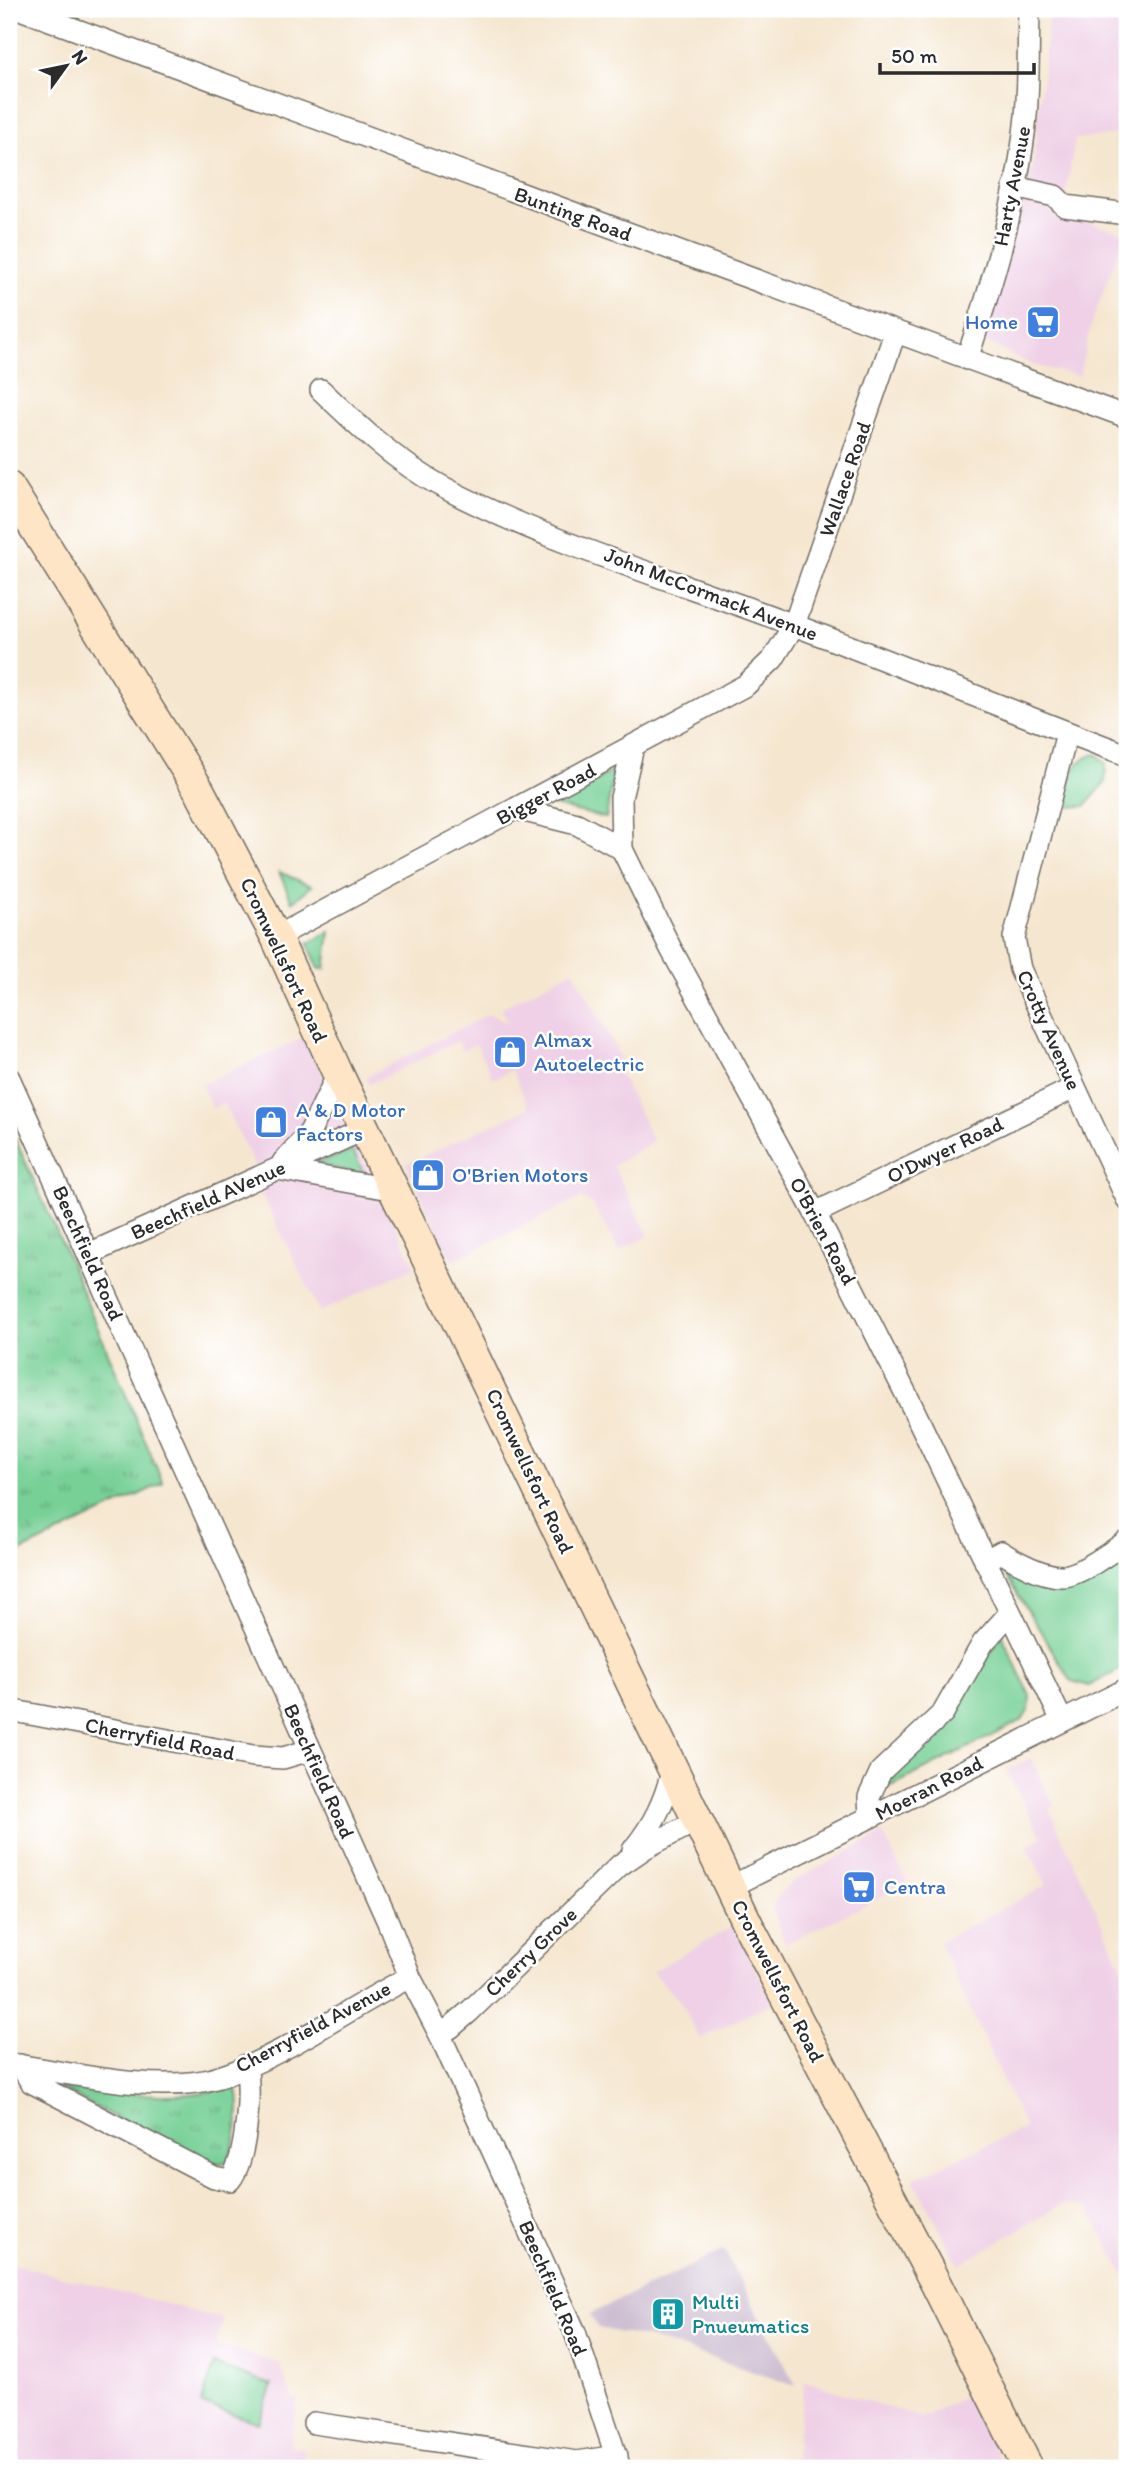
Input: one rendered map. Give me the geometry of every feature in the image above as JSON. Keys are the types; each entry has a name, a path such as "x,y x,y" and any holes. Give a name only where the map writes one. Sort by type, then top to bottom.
{"main road":[{"name":"Cromwellsfort Road","path":"9,487 200,790 276,937 338,1074 784,1997 930,2272 1028,2468"}],"street":[{"name":"Bunting Road","path":"20,9 1127,417"},
{"name":"Harty Avenue","path":"967,359 992,283 1014,187 1026,116 1029,9"},
{"path":"1014,187 1055,196 1065,206 1127,215"},
{"name":"Wallace Road","path":"794,625 895,333"},
{"name":"John McCormack Avenue","path":"321,390 361,430 439,485 526,526 794,625 1127,755"},
{"name":"Bigger Road","path":"276,937 746,685 773,659 794,625"},
{"name":"Crotty Avenue","path":"1067,733 1013,938 1020,970 1127,1199"},
{"path":"622,849 621,798 634,747"},
{"path":"517,809 577,824 622,849"},
{"name":"O'Brien Road","path":"622,849 671,950 815,1213 909,1400 1062,1721"},
{"path":"277,1169 310,1132 338,1074"},
{"name":"Beechfield Road","path":"9,1078 410,1977 439,2032 575,2332 618,2462"},
{"name":"O'Dwyer Road","path":"815,1213 1074,1088"},
{"name":"Beechfield AVenue","path":"89,1254 365,1129"},
{"path":"277,1169 395,1189"},
{"path":"985,1561 1001,1552 1022,1566 1064,1576 1105,1557 1127,1541"},
{"path":"870,1817 869,1797 881,1771 943,1713 984,1643 1009,1614"},
{"name":"Moeran Road","path":"730,1887 1127,1689"},
{"name":"Cherryfield Road","path":"9,1710 253,1756 283,1758 310,1750"},
{"name":"Cherry Grove","path":"439,2032 450,2028 470,2011 620,1865 654,1824 665,1801 673,1768"},
{"name":"Cherry Grove","path":"620,1865 645,1847 698,1820"},
{"name":"Cherryfield Avenue","path":"14,2065 165,2084 214,2079 246,2065 410,1977"},
{"path":"14,2065 31,2082 202,2171 230,2180 237,2171 242,2145 249,2082 246,2065"},
{"path":"314,2423 577,2462 618,2462"}],"shaded area":[{"path":"1076,9 1127,9 1127,133 1075,139 1063,214 1125,233 1091,324 1079,376 1030,364 982,340 1033,166 1049,13"},
{"path":"573,970 620,1056 615,1064 653,1141 613,1166 649,1236 619,1251 592,1203 580,1198 454,1260 444,1248 406,1164 529,1108 512,1070 493,1079 476,1044 462,1051 458,1041 368,1085 366,1077 489,1014 509,1023 501,1008"},
{"path":"305,1037 415,1267 320,1312 262,1195 253,1162 223,1103 212,1108 201,1085"},
{"path":"1031,1758 1054,1806 1049,1809 1127,1978 1127,2279 1087,2207 1063,2204 959,2265 913,2179 1025,2128 939,1942 1047,1885 1027,1847 1042,1837 1006,1771"},
{"path":"883,1833 908,1884 785,1944 772,1909 777,1896 796,1880"},
{"path":"733,1926 773,2002 700,2039 680,2001 652,1972"},
{"path":"724,2250 796,2386 660,2341 598,2328 590,2314"},
{"path":"9,2263 223,2319 216,2344 280,2364 292,2398 298,2399 290,2446 303,2448 304,2468 9,2467"},
{"path":"805,2381 921,2418 967,2396 1005,2468 793,2468"}],"green space":[{"path":"1097,754 1106,764 1105,783 1085,806 1066,807 1072,773 1081,761"},
{"path":"614,770 606,818 555,806"},
{"path":"279,872 312,886 292,902"},
{"path":"330,931 325,969 319,969 308,944"},
{"path":"9,1125 163,1483 16,1554 9,1553"},
{"path":"353,1151 365,1176 315,1163"},
{"path":"1127,1548 1127,1666 1089,1686 1071,1681 1006,1575 1069,1586 1111,1565"},
{"path":"1002,1635 1030,1696 1029,1710 1021,1721 878,1793 879,1786 950,1716"},
{"path":"234,2085 237,2088 239,2116 231,2154 227,2162 205,2165 56,2086 169,2095 214,2091"},
{"path":"214,2365 272,2385 259,2423 201,2404"}],"place":[{"name":"Home","path":"1043,322"},
{"name":"Almax Autoelectric","path":"510,1052"},
{"name":"A & D Motor Factors","path":"271,1122"},
{"name":"O'Brien Motors","path":"428,1175"},
{"name":"Centra","path":"859,1887"},
{"name":"Multi Pnueumatics","path":"668,2314"}]}
